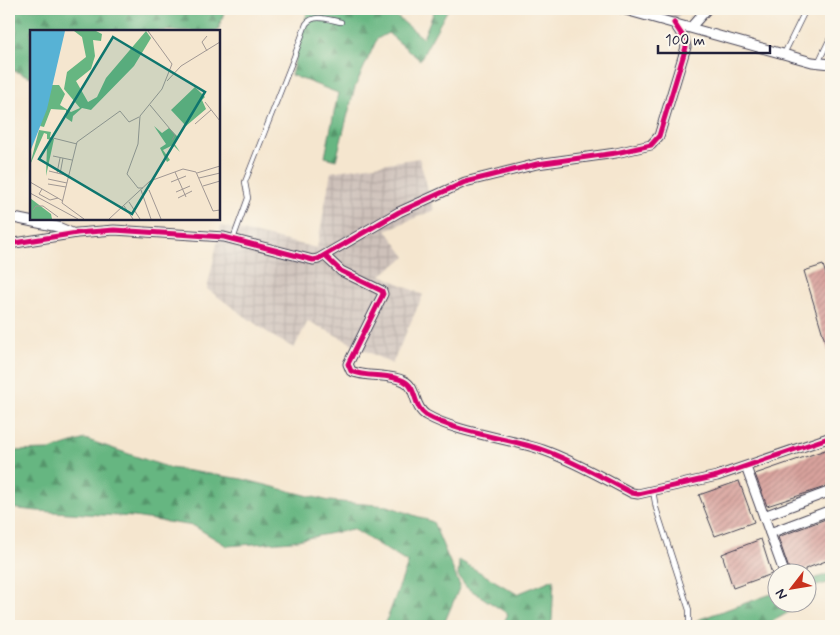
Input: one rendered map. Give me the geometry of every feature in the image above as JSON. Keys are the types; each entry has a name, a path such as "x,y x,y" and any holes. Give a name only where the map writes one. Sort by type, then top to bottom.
{"street":[{"path":"622,9 818,63 831,64"},
{"path":"691,27 707,9"},
{"path":"9,244 72,233 114,230 220,236 313,260 325,256 399,212 465,182 537,164 616,153 651,145 660,136 686,47 684,38 674,23"},
{"path":"9,217 58,227 72,233"},
{"path":"325,256 340,269 382,291 384,294 348,364 351,371 395,378 407,382 412,389 420,410 428,416 463,429 507,439 566,459 632,494 697,481 746,467 831,437"},
{"path":"746,467 780,562"},
{"path":"764,516 831,491"},
{"path":"770,533 831,510"}],"lane":[{"path":"784,54 806,9"},
{"path":"233,239 248,198 245,182 306,24 315,18 341,22"},
{"path":"818,63 831,36"},
{"path":"652,491 689,610 689,626"}],"shaded area":[{"path":"647,9 684,9 675,20"},
{"path":"419,158 434,210 386,230 406,257 381,275 423,295 392,364 308,321 294,348 274,337 207,289 221,226 317,248 331,172"}],"green space":[{"path":"11,9 225,9 218,30 30,30 30,77 9,69 9,59 17,29 9,24"},
{"path":"308,9 379,9 396,16 423,38 435,9 448,9 420,60 388,33 377,39 355,87 336,160 325,157 338,93 291,75"},
{"path":"85,439 170,468 242,479 329,501 388,506 433,522 460,586 443,626 383,626 408,563 353,529 292,541 227,546 194,526 134,517 9,508 9,451 50,450"},
{"path":"459,560 517,594 554,579 552,621 547,626 502,626 508,614 466,587 458,576"},
{"path":"831,573 831,582 818,586 818,578"},
{"path":"768,595 768,612 789,612 764,626 731,626 728,622 715,626 697,626 697,620"}],"building":[{"path":"823,265 831,291 831,358 804,271"},
{"path":"831,448 831,485 767,506 755,474"},
{"path":"739,481 754,522 715,536 699,495"},
{"path":"831,517 831,559 818,564 818,562 787,562 778,537"},
{"path":"761,539 768,562 768,575 733,588 722,554"}],"cycle path":[{"path":"9,244 77,233 114,230 224,237 313,260 318,259 399,212 465,182 537,164 616,153 651,145 659,136 686,47 684,38 674,23"},
{"path":"325,256 341,271 382,291 383,294 348,364 351,371 391,377 404,381 411,388 422,411 438,421 467,431 555,454 632,493 638,494 717,476 831,437"}]}
